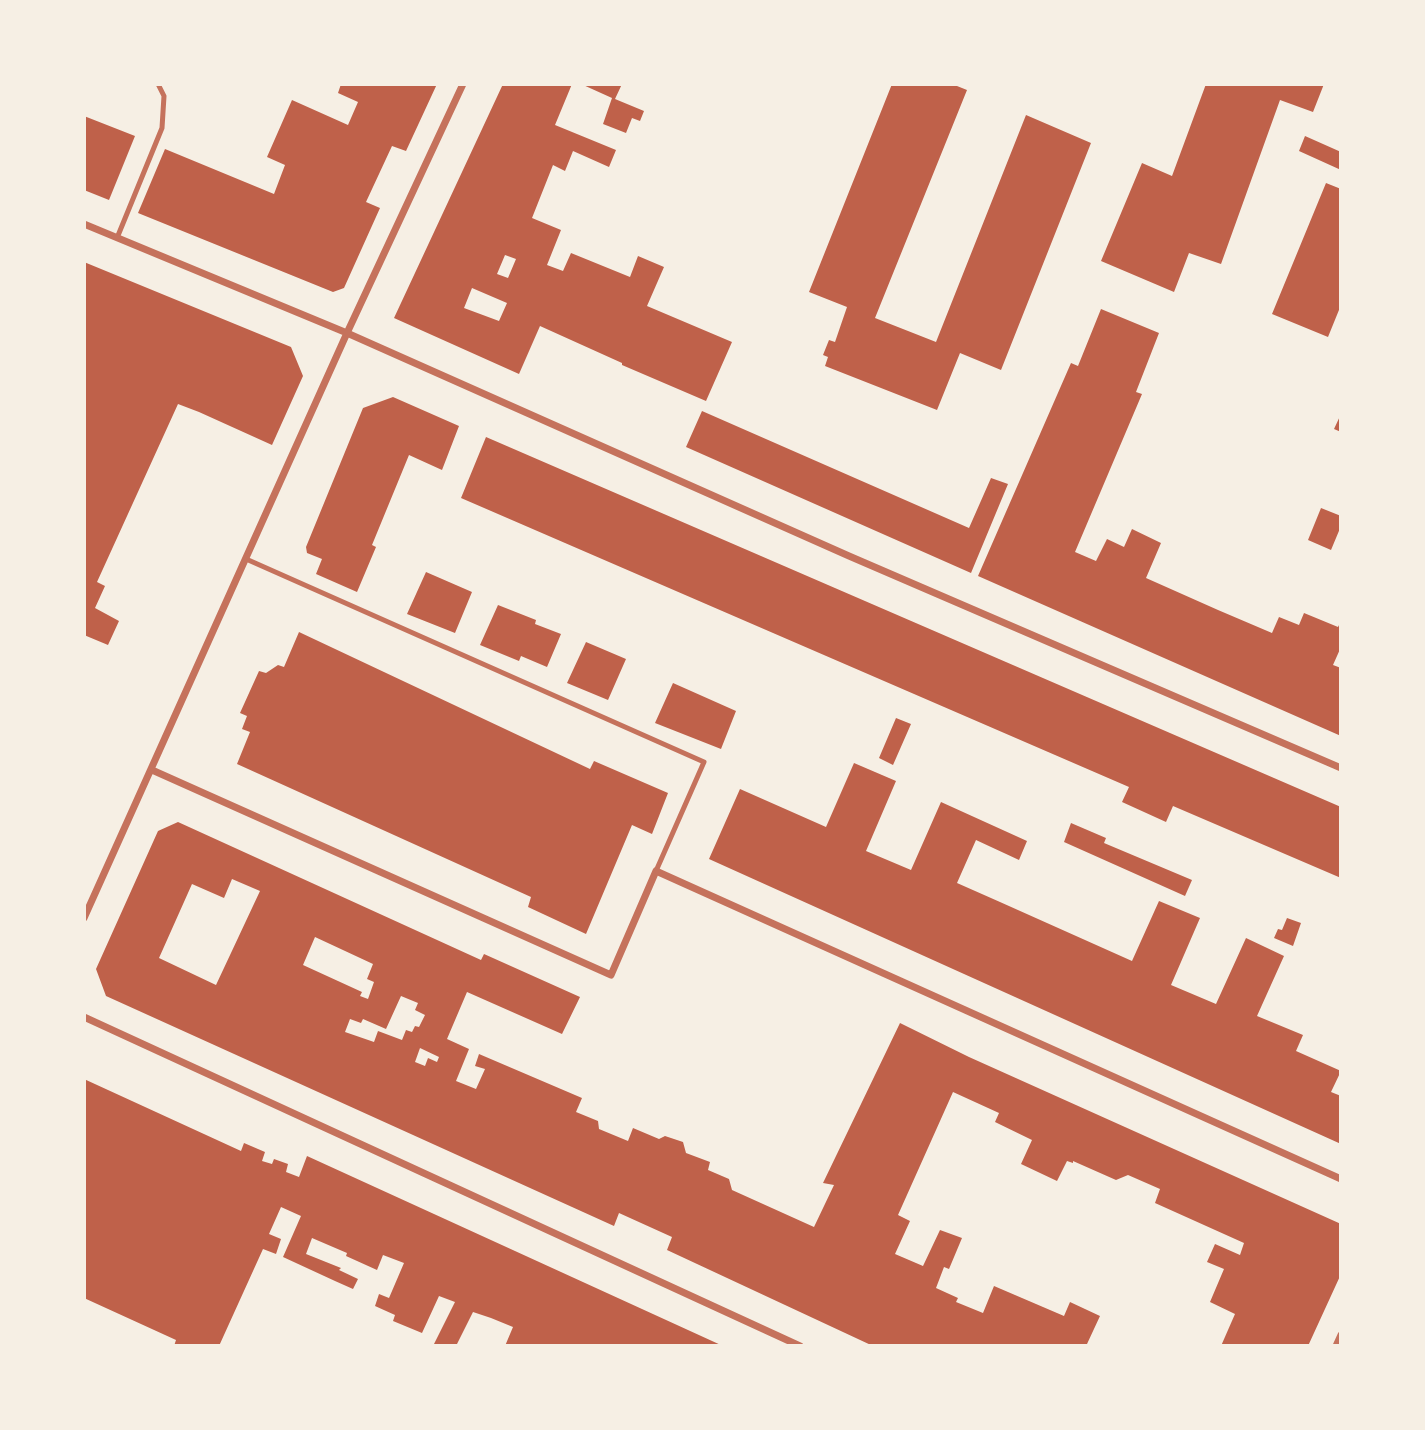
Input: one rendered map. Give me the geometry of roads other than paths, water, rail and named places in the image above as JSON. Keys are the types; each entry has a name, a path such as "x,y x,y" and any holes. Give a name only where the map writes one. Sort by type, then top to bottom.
{"street":[{"path":"84,918 347,333 463,84"},
{"path":"84,224 347,333 849,556 1341,768"},
{"path":"152,770 611,975 656,871 1341,1179"},
{"path":"84,1017 800,1346"},
{"path":"1336,1346 1341,1335"}],"lane":[{"path":"117,237 162,128 164,96 158,84"},
{"path":"246,559 704,762 656,871"}]}
